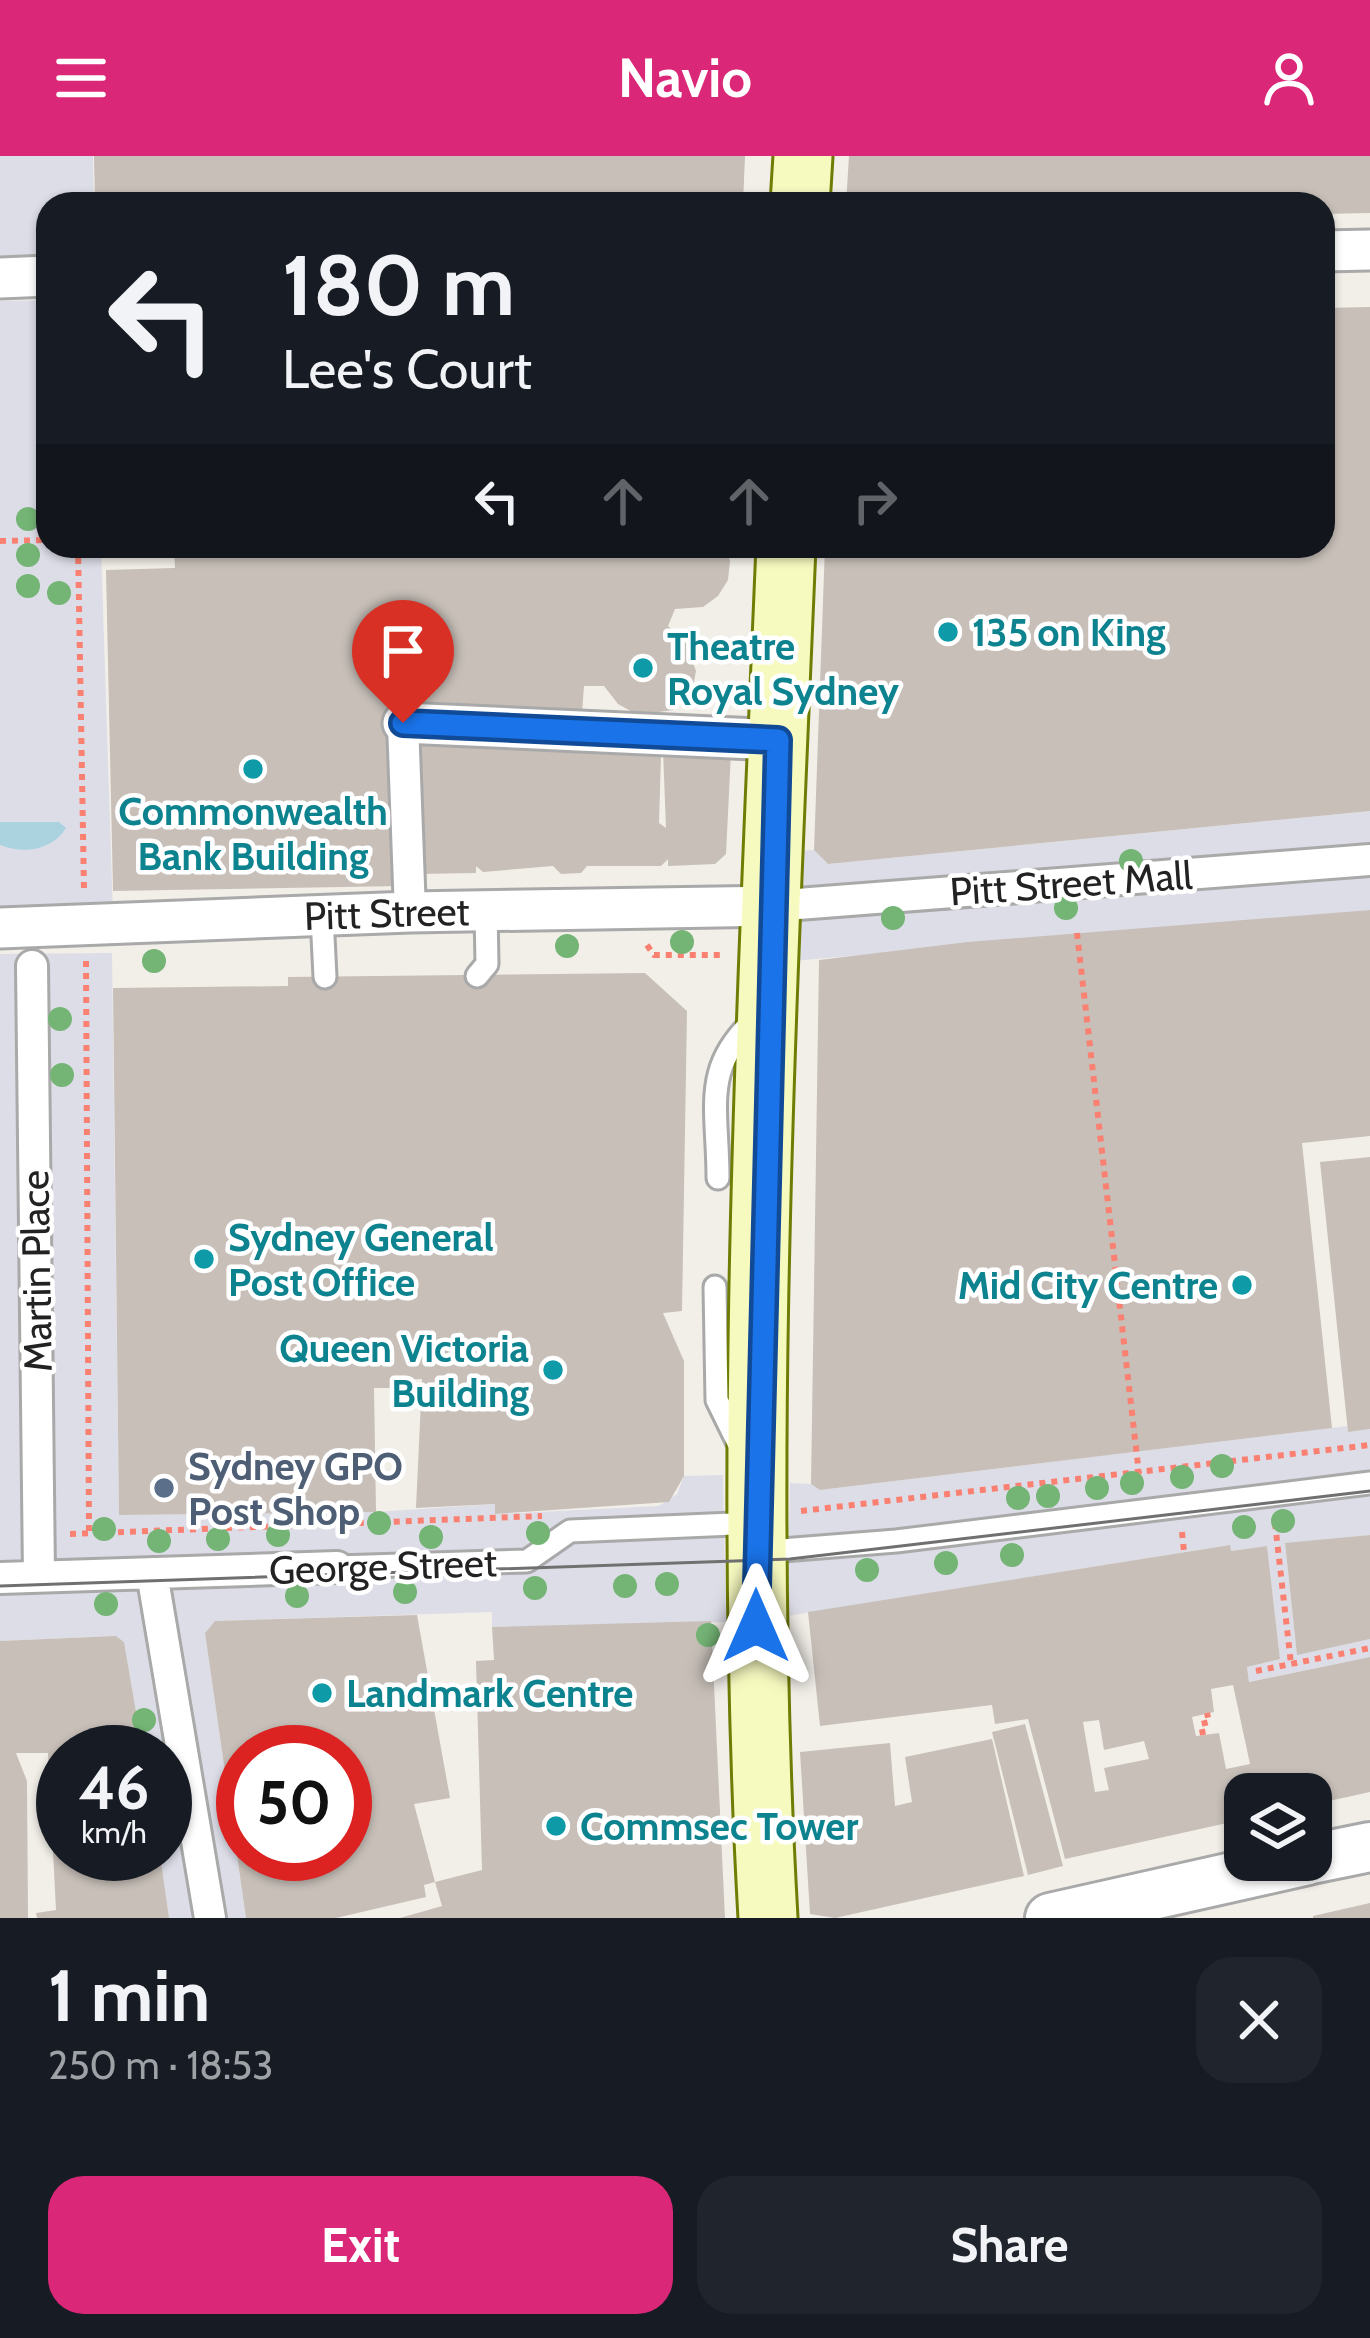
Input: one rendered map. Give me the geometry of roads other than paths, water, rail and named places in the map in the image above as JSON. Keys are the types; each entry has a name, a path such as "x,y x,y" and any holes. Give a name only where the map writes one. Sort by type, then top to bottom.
{"main road":[{"path":"800,192 802,156"},
{"path":"768,1918 759,1756 767,1514 769,1007 786,558"}],"street":[{"path":"1335,251 1370,250"},
{"path":"0,278 36,276"},
{"path":"410,912 403,723 778,740"},
{"name":"Pitt Street Mall","path":"772,906 1370,860"},
{"name":"Pitt Street","path":"0,928 410,912 772,906"},
{"name":"Martin Place","path":"32,966 39,1576"},
{"name":"George Street","path":"0,1578 337,1567"},
{"path":"152,1573 210,1918"},
{"path":"1332,1855 1370,1847"},
{"path":"1050,1918 1224,1879"}],"lane":[{"path":"477,976 487,964 486,911"},
{"path":"322,916 326,977"},
{"path":"718,1178 720,1058 730,1041 769,1007"},
{"path":"715,1287 717,1400 767,1514"},
{"name":"George Street","path":"337,1567 527,1561 571,1532 767,1514 896,1541 1370,1483"}],"water":[{"path":"0,822 59,822 66,828 45,846 18,849 0,845"}],"tram line":[{"path":"0,1586 790,1559 1370,1491"}],"place":[{"name":"135 on King","path":"948,632"},
{"name":"Theatre Royal Sydney","path":"643,668"},
{"name":"Commonwealth Bank Building","path":"253,769"},
{"name":"Sydney General Post Office","path":"204,1259"},
{"name":"Mid City Centre","path":"1242,1285"},
{"name":"Queen Victoria Building","path":"553,1370"},
{"name":"Sydney GPO Post Shop","path":"164,1488"},
{"name":"Landmark Centre","path":"322,1693"},
{"name":"Commsec Tower","path":"556,1826"}]}
